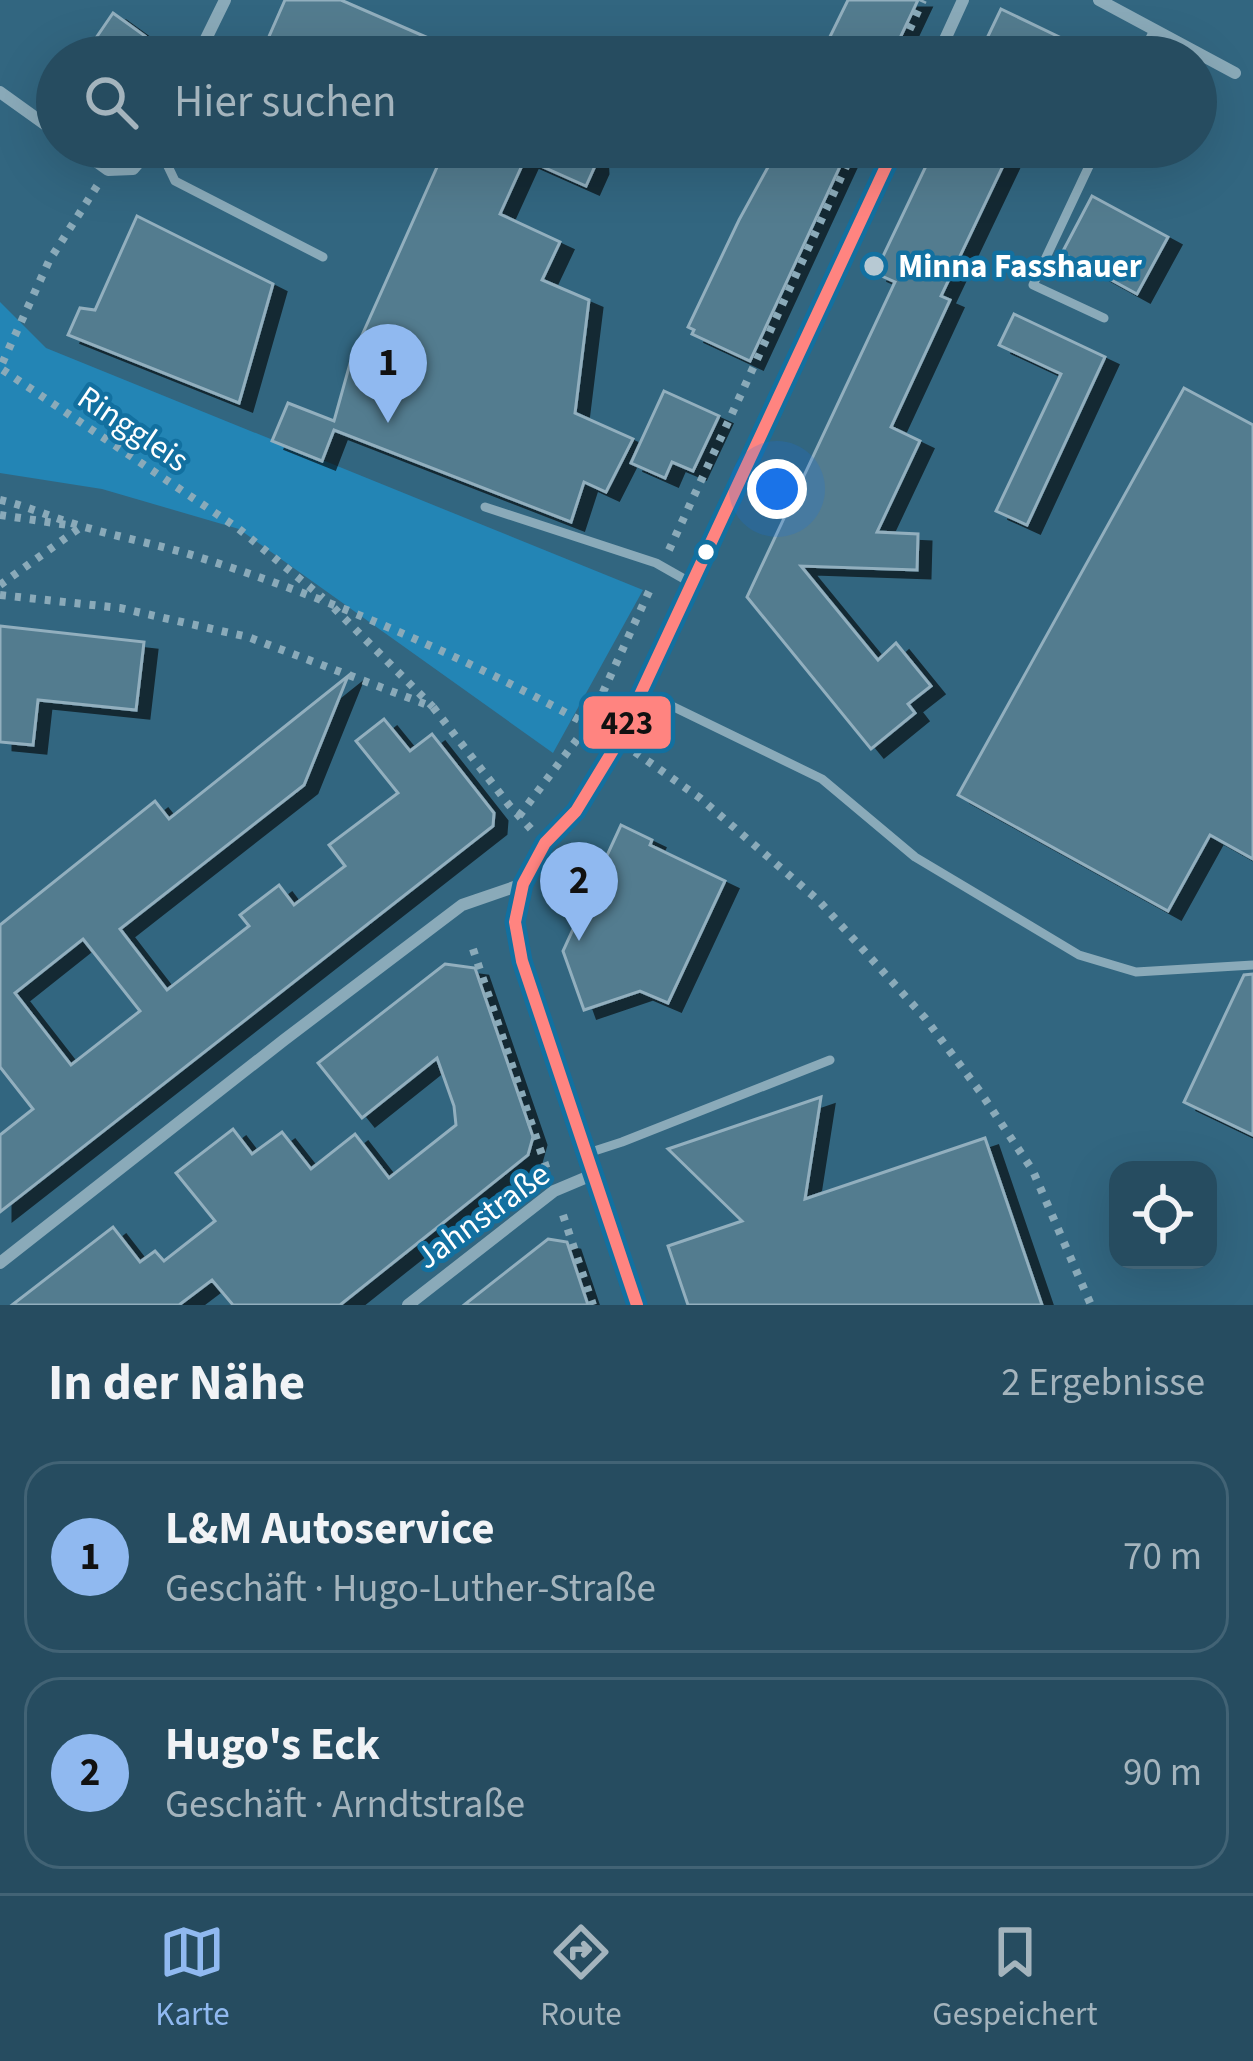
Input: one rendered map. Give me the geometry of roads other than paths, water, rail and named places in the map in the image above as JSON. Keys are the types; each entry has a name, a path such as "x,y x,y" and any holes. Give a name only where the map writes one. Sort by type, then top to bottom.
{"street":[{"path":"207,36 225,0"},
{"path":"947,36 963,0"},
{"path":"1100,0 1165,36"},
{"path":"1217,63 1235,73"},
{"path":"0,92 36,119"},
{"path":"105,168 135,168"},
{"path":"637,1305 522,961 515,922 523,884 544,844 576,811 618,742 885,168"},
{"path":"0,1264 462,905 523,884"},
{"name":"Jahnstraße","path":"408,1305 554,1191 592,1175"}],"lane":[{"path":"1151,36 1154,30"},
{"path":"169,168 175,181 323,257"},
{"path":"1089,168 1033,284 1104,318"},
{"path":"485,507 661,566 693,584"},
{"path":"643,692 822,779 915,857 1078,956 1136,972 1253,965"},
{"path":"585,1154 830,1060"}],"place":[{"name":"Minna Fasshauer","path":"874,266"},
{"name":"L&M Autoservice","path":"388,423"},
{"name":"Hugo's Eck","path":"579,941"}]}
